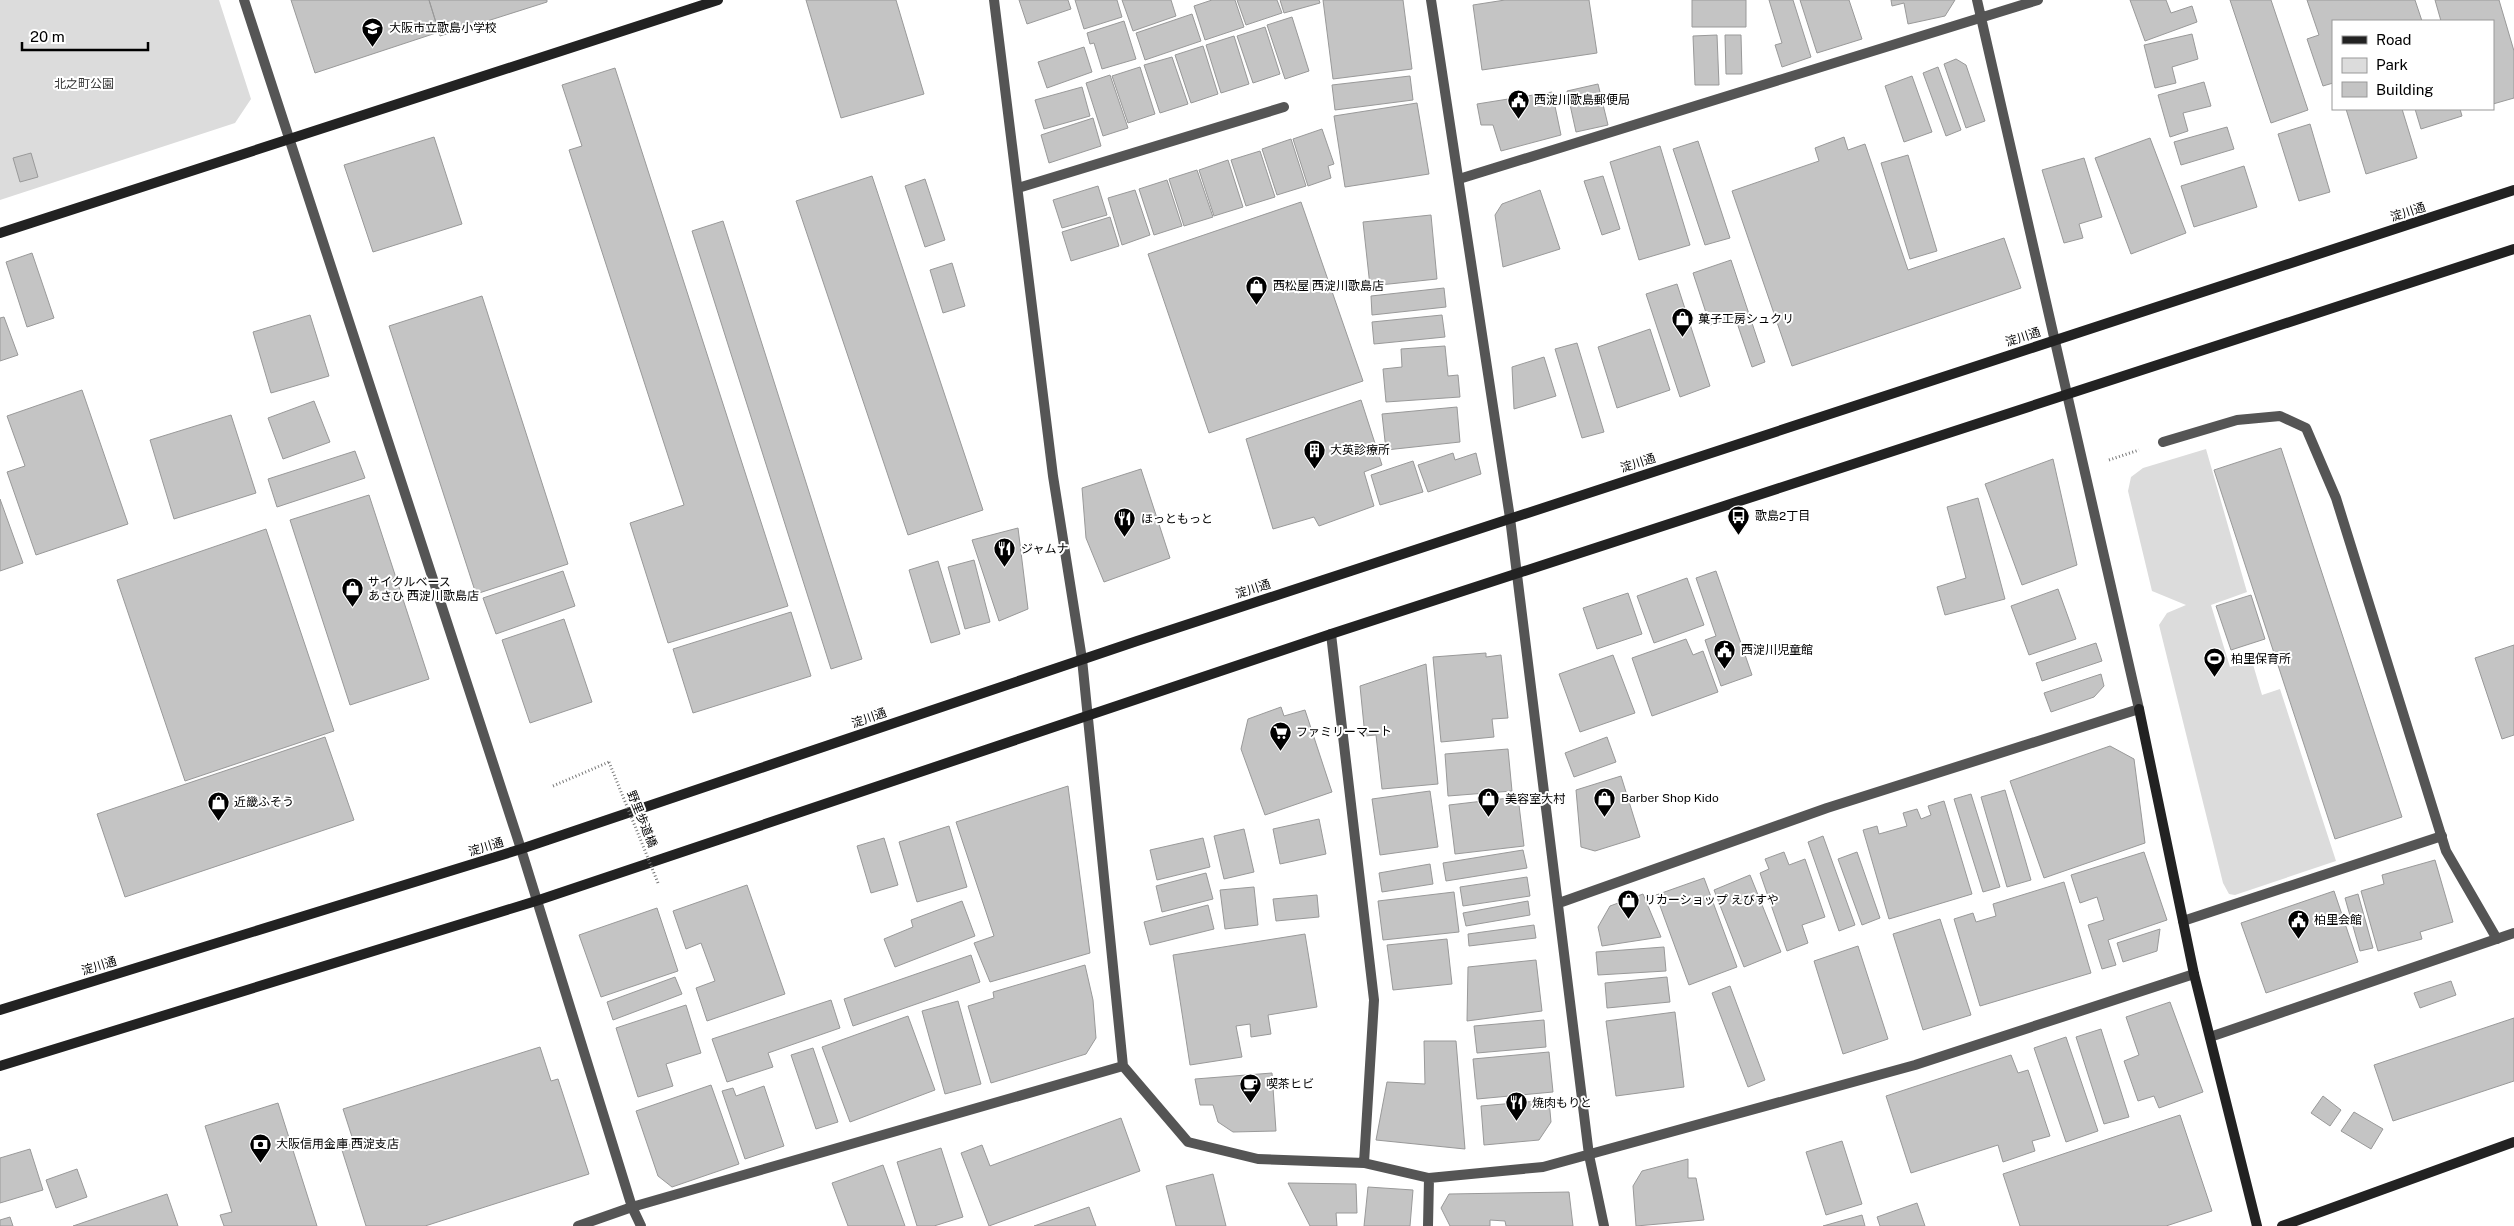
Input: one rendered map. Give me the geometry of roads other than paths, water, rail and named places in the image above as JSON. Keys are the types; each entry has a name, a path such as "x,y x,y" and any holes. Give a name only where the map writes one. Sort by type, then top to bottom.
{"street":[{"path":"244,0 521,849 632,1207 641,1226"},
{"path":"0,233 718,0"},
{"path":"994,0 1053,476 1082,659 1123,1066 1188,1142 1258,1159 1364,1163 1429,1178 1543,1167 1915,1065 2194,974"},
{"path":"1431,0 1510,518 1590,1154 1604,1226"},
{"path":"1977,0 2139,709 2194,974 2257,1226"},
{"path":"1459,179 2038,0"},
{"path":"1018,188 1284,107"},
{"name":"淀川通","path":"0,1010 521,849 1082,659 2514,190"},
{"path":"0,1066 536,901 1088,714 2514,249"},
{"path":"2163,442 2237,420 2262,417 2280,416 2306,428 2336,498 2446,851 2497,939"},
{"path":"1331,634 1374,1000 1364,1163"},
{"path":"1559,903 1827,808 2139,709"},
{"path":"2183,921 2442,836"},
{"path":"2210,1037 2514,933"},
{"path":"578,1226 632,1207 1123,1066"},
{"path":"2282,1226 2514,1142"},
{"path":"1428,1226 1429,1178"}],"place":[{"name":"大阪市立歌島小学校","path":"373,47"},
{"name":"西淀川歌島郵便局","path":"1518,119"},
{"name":"西松屋 西淀川歌島店","path":"1257,305"},
{"name":"菓子工房シュクリ","path":"1682,338"},
{"name":"大英診療所","path":"1314,469"},
{"name":"歌島2丁目","path":"1739,535"},
{"name":"ほっともっと","path":"1125,538"},
{"name":"ジャムナ","path":"1005,568"},
{"name":"サイクルベース あさひ 西淀川歌島店","path":"352,608"},
{"name":"西淀川児童館","path":"1725,669"},
{"name":"柏里保育所","path":"2215,678"},
{"name":"ファミリーマート","path":"1280,751"},
{"name":"Barber Shop Kido","path":"1605,817"},
{"name":"美容室大村","path":"1489,818"},
{"name":"近畿ふそう","path":"218,821"},
{"name":"リカーショップ えびすや","path":"1628,919"},
{"name":"柏里会館","path":"2298,939"},
{"name":"喫茶ヒビ","path":"1250,1103"},
{"name":"焼肉もりと","path":"1516,1122"},
{"name":"大阪信用金庫 西淀支店","path":"260,1163"}],"park label":[{"name":"北之町公園","path":"84,84"}]}
